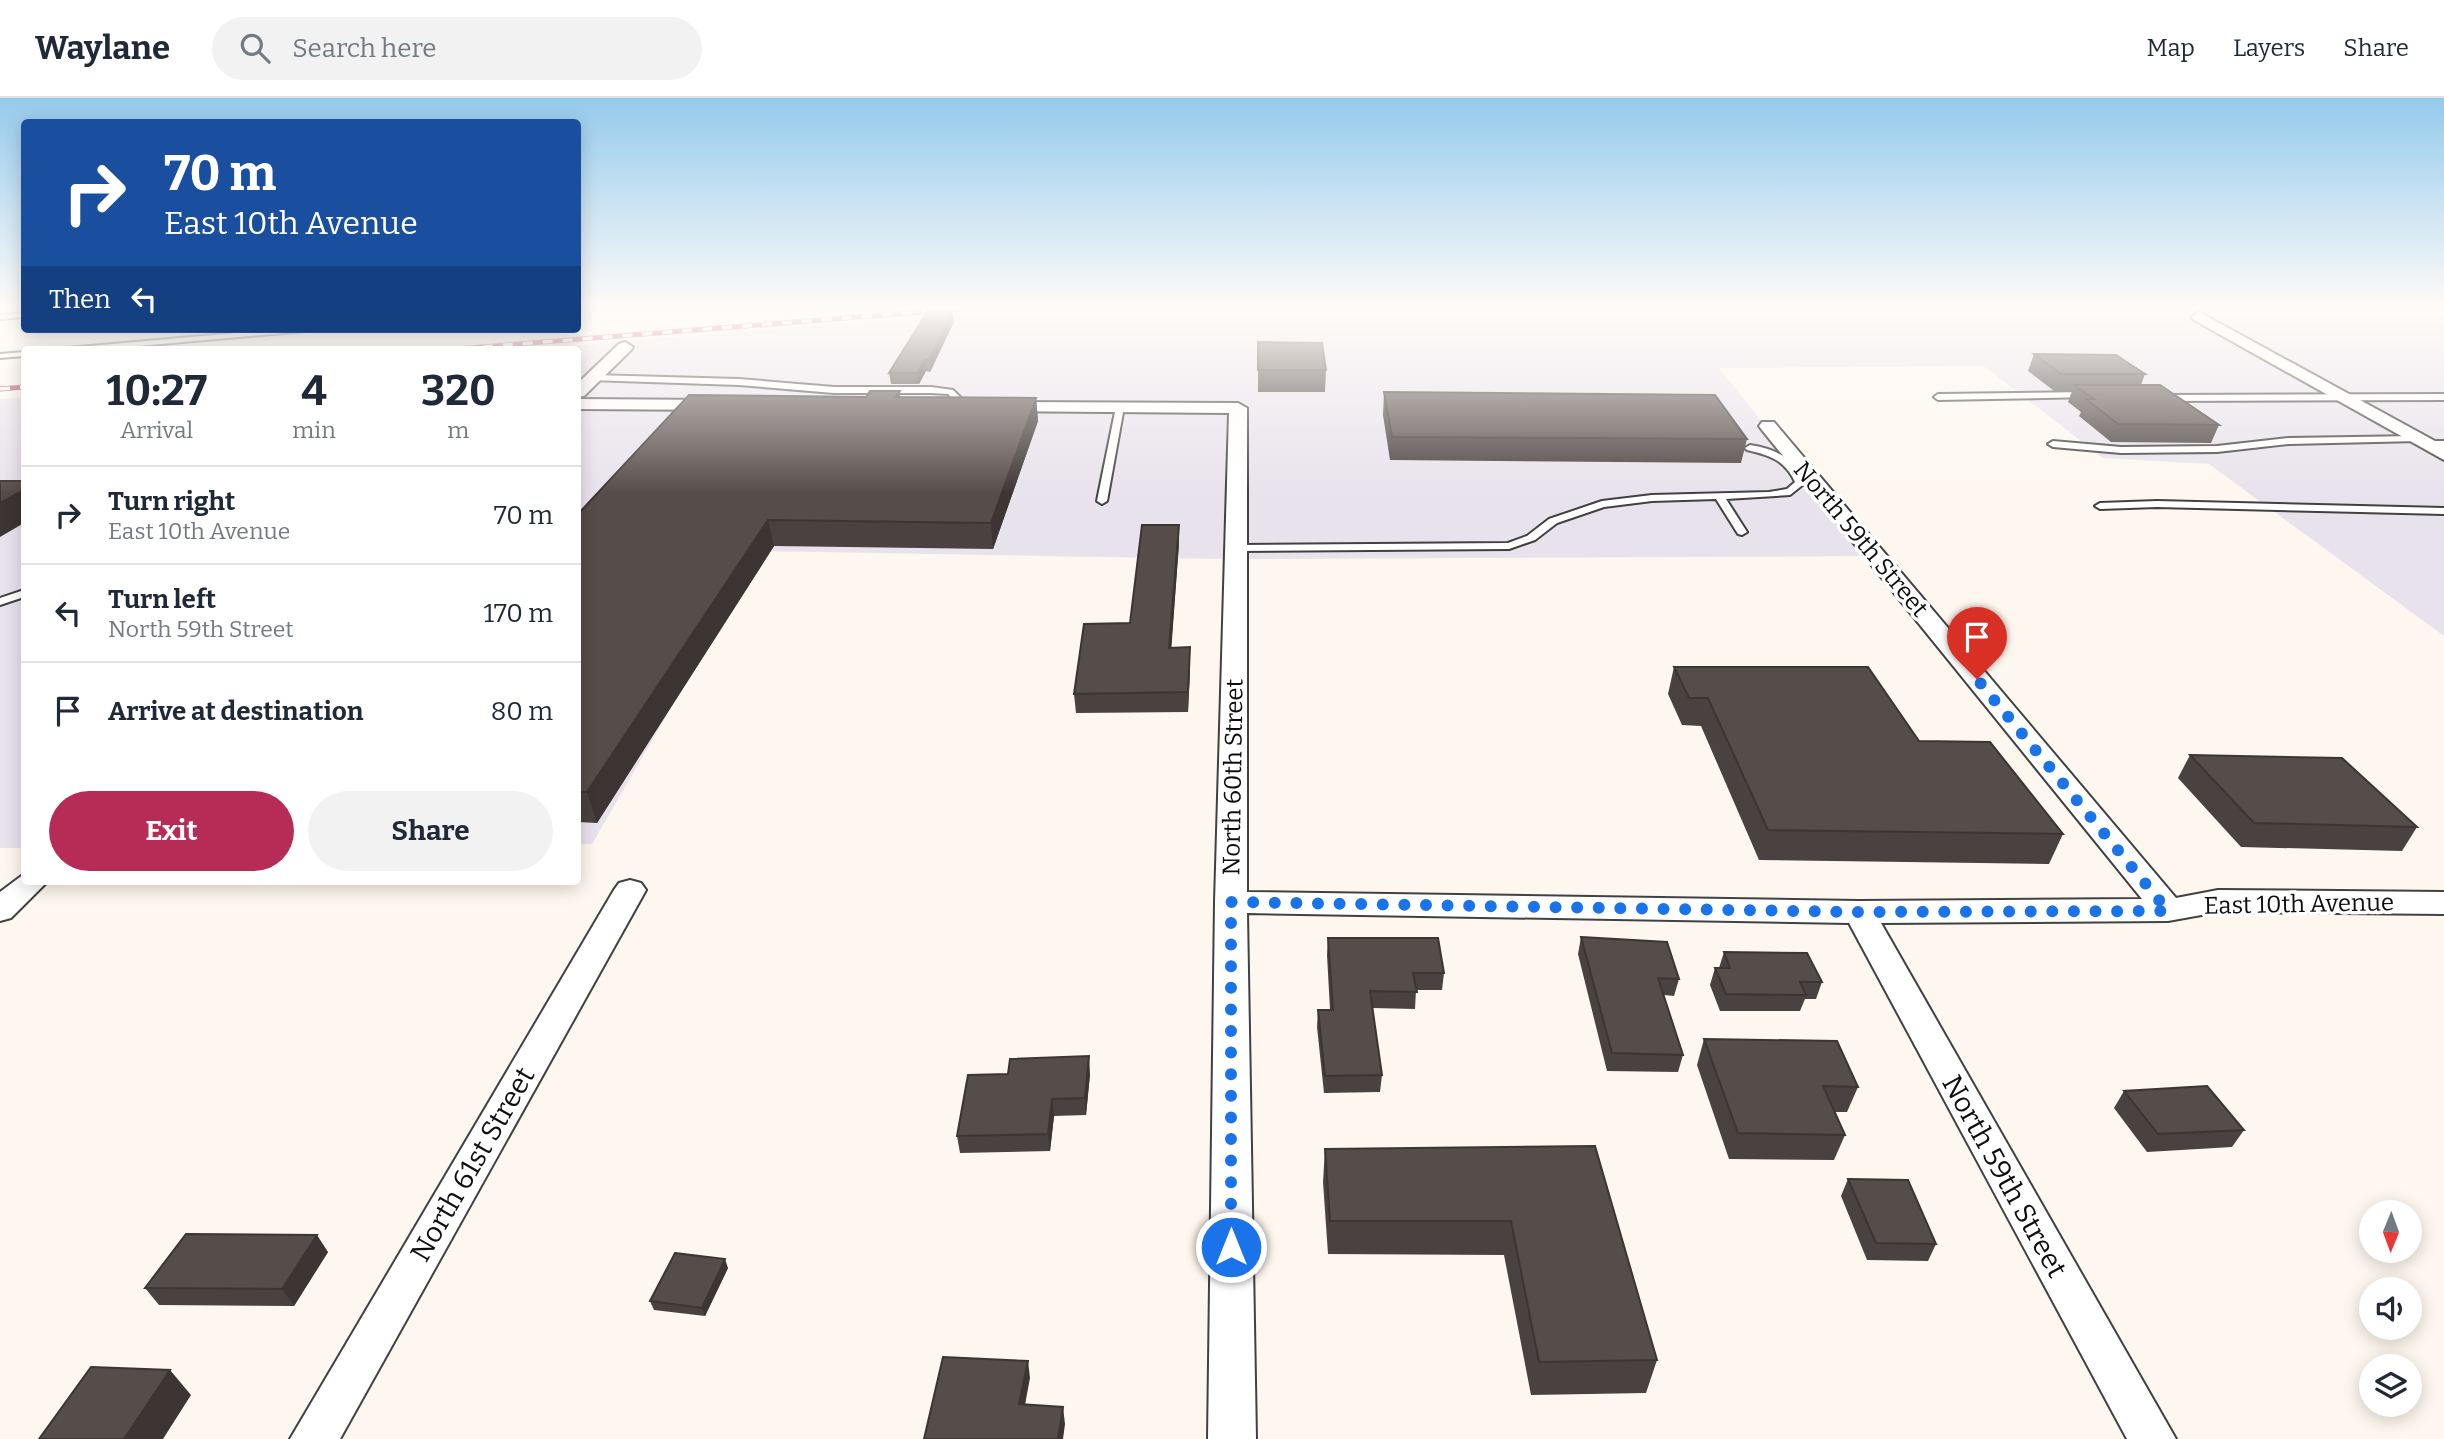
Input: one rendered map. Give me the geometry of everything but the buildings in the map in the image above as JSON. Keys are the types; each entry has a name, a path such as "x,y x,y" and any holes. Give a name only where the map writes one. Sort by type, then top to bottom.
{"street":[{"path":"581,389 602,369"},
{"path":"2291,369 2444,454"},
{"path":"581,404 740,405"},
{"path":"794,405 1120,407"},
{"name":"North 60th Street","path":"1120,407 1238,408 1231,902 1232,1439"},
{"name":"North 59th Street","path":"1768,426 2168,911"},
{"path":"0,909 28,885"},
{"name":"North 61st Street","path":"314,1439 630,890"},
{"name":"East 10th Avenue","path":"1231,902 1859,912 2168,911 2218,901 2444,903"},
{"name":"North 59th Street","path":"1859,912 2152,1439"}],"lane":[{"path":"592,378 738,382 834,390 931,390 950,392 971,406"},
{"path":"1938,397 2102,396"},
{"path":"2147,398 2444,397"},
{"path":"1102,501 1120,407"},
{"path":"2053,444 2122,450 2217,449 2227,445 2288,441 2421,441 2444,444"},
{"path":"1236,548 1509,546 1531,538 1553,521 1602,504 1653,498 1790,492 1800,483 1790,463 1775,454 1750,448"},
{"path":"1719,496 1742,532"},
{"path":"2100,506 2197,505 2444,511"},
{"path":"0,601 21,594"}],"shaded area":[{"path":"581,369 592,369 581,379"},
{"path":"612,369 1719,369 1762,422 1755,422 1863,556 1248,559 1247,404 581,398"},
{"path":"1987,369 2281,369 2444,460 2444,636 2209,464 2103,458"},
{"path":"2301,369 2444,369 2444,448"},
{"path":"21,397 21,848 0,848 0,399"},
{"path":"581,408 1227,412 1223,559 762,551 592,844 581,844"}],"railway":[{"path":"0,389 21,387"}],"route":[{"path":"1231,1247 1231,902 1859,912 2168,911 1977,679"}]}
